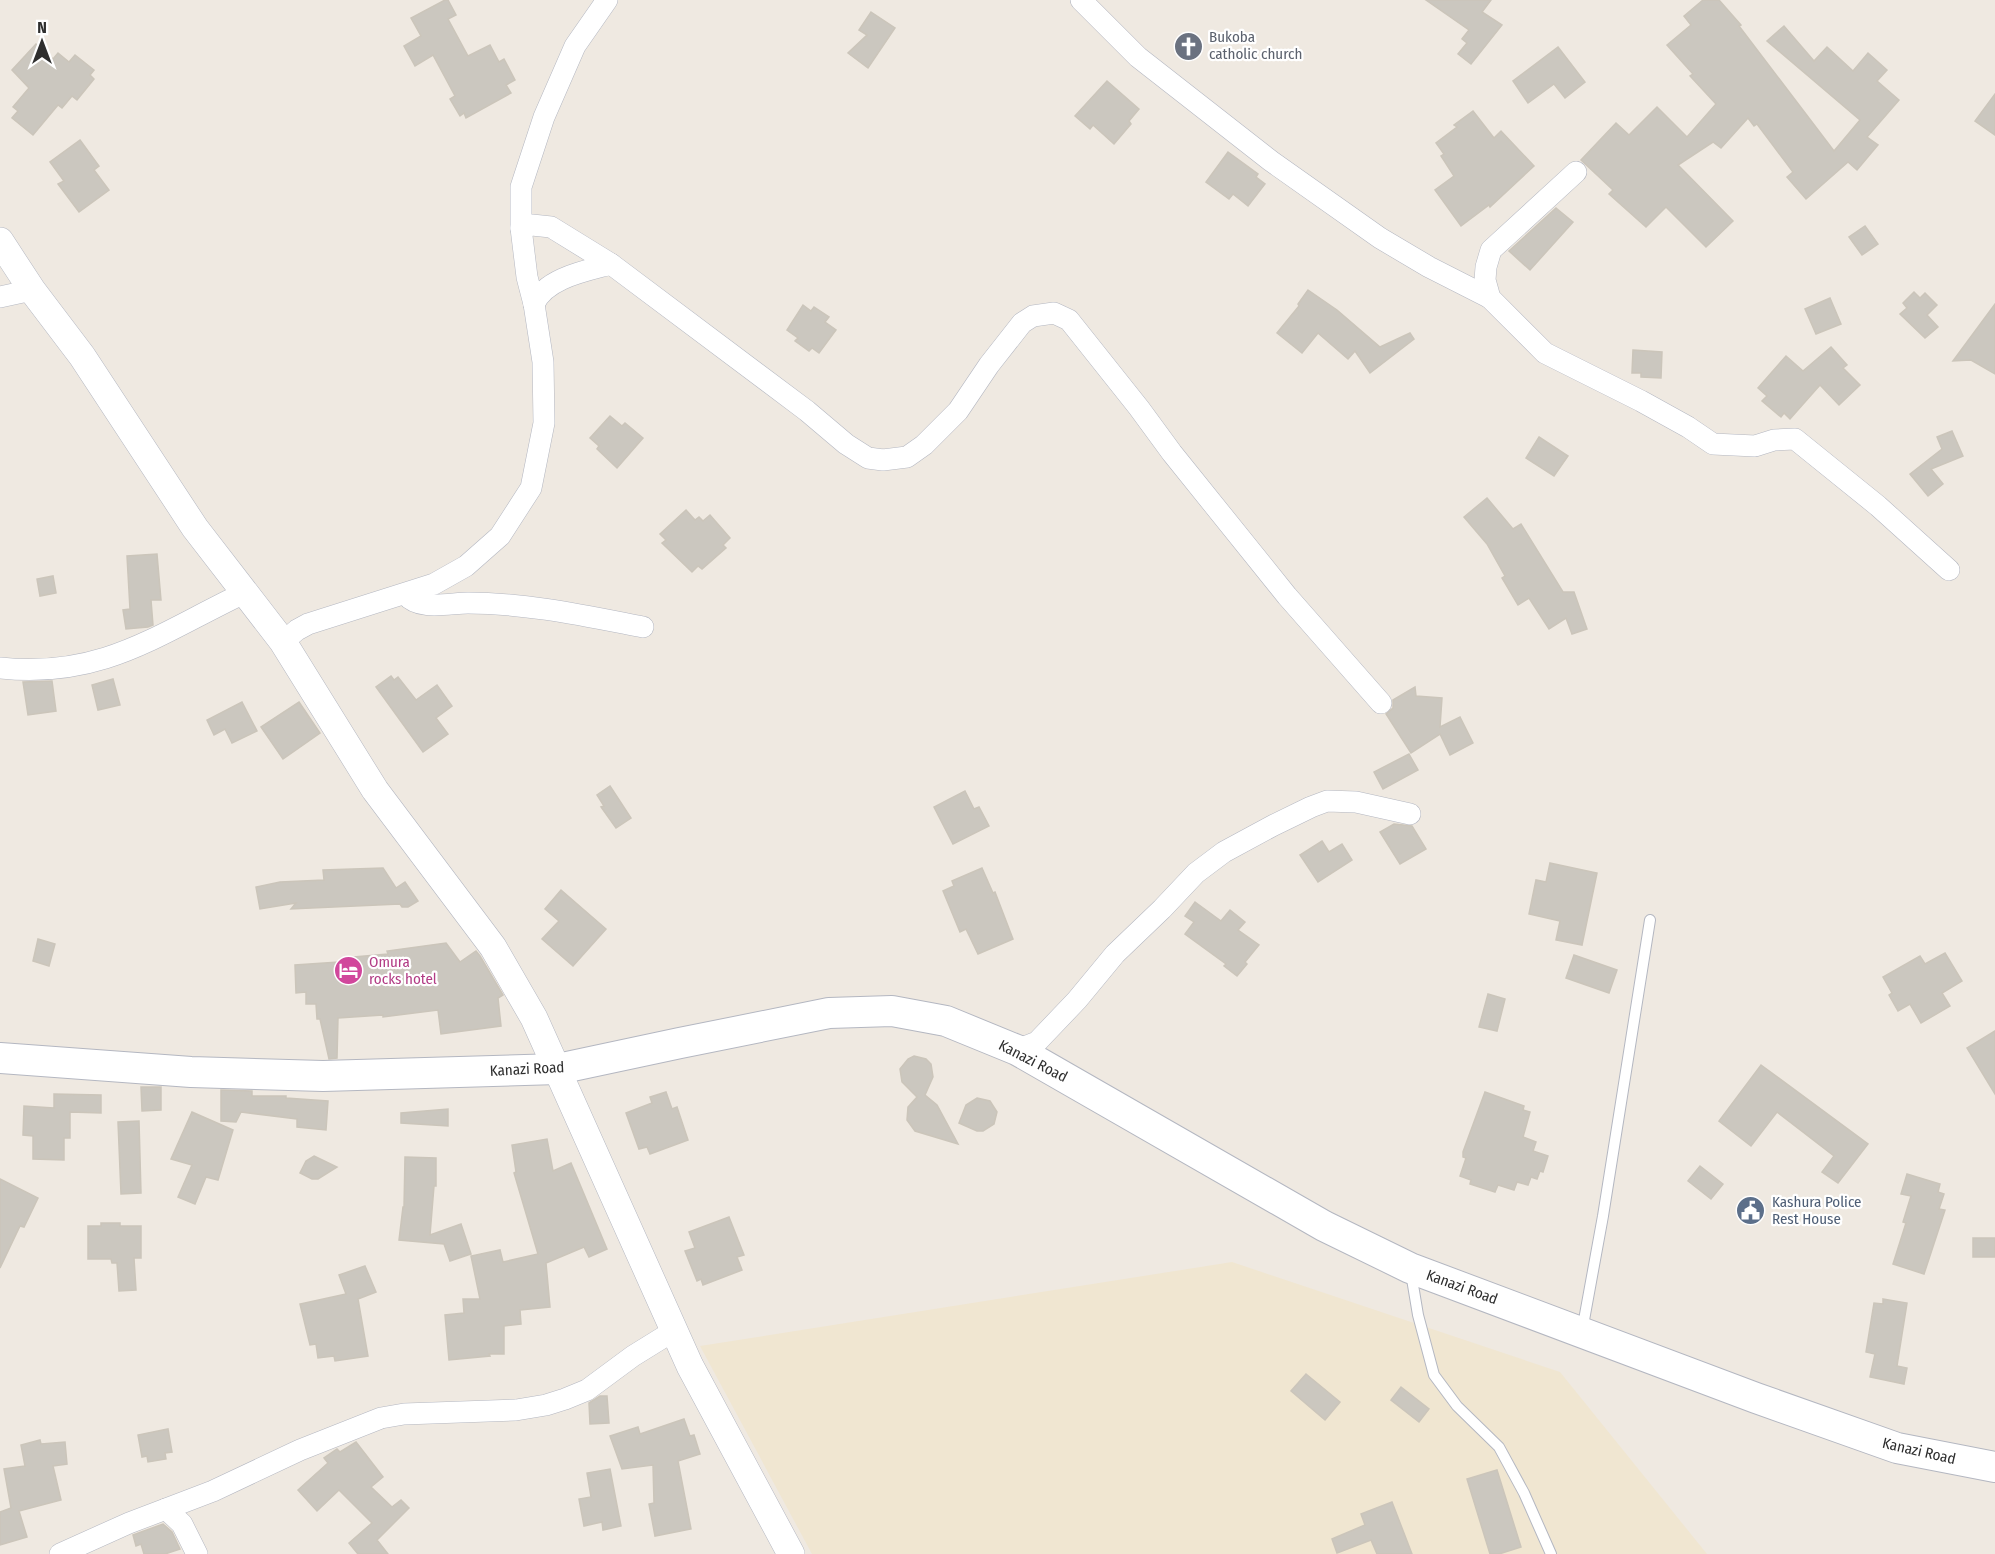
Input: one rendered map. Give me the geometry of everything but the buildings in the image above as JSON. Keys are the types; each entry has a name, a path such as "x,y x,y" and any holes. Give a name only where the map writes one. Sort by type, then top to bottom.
{"main road":[{"name":"Kanazi Road","path":"0,1058 191,1072 299,1075 558,1069 830,1013 892,1011 946,1021 1017,1050 1324,1226 1410,1268 1756,1398 1897,1448 1995,1467"}],"street":[{"path":"283,642 308,624 406,595 434,584 466,566 500,536 531,488 544,423 543,362 534,304 527,277 521,228 521,187 544,117 575,46 607,0"},
{"path":"1081,0 1138,57 1271,161 1380,238 1429,267 1490,298 1545,353 1641,401 1713,444 1755,446 1774,440 1794,439 1878,506 1949,570"},
{"path":"1490,298 1485,280 1491,250 1576,172"},
{"path":"521,228 532,225 551,227 611,264 807,411 846,444 868,458 883,460 907,457 924,445 958,411 989,365 1027,319 1054,313 1069,320 1273,579 1381,703"},
{"path":"0,241 32,290 82,356 195,528 283,642 375,790 493,947 534,1018 701,1388 791,1554"},
{"path":"534,304 538,295 552,285 583,272 611,264"},
{"path":"0,297 32,290"},
{"path":"0,668 52,669 90,664 130,651 244,593"},
{"path":"406,595 410,600 427,604 468,603 530,607 644,627"},
{"path":"1017,1050 1037,1042 1077,1000 1115,954 1196,873 1224,852 1274,825 1327,801 1356,802 1410,814"},
{"path":"60,1554 213,1491 300,1450 392,1415 516,1410 556,1402 587,1390 633,1356 675,1330"},
{"path":"166,1509 182,1524 197,1554"}],"lane":[{"path":"1582,1331 1603,1216 1650,920"},
{"path":"1410,1268 1418,1315 1434,1375 1457,1406 1499,1447 1524,1492 1551,1554"}],"shaded area":[{"path":"1232,1262 1560,1372 1707,1554 812,1554 700,1346"}],"place":[{"name":"Bukoba catholic church","path":"1188,46"},
{"name":"Omura rocks hotel","path":"348,971"},
{"name":"Kashura Police Rest House","path":"1751,1211"}]}
